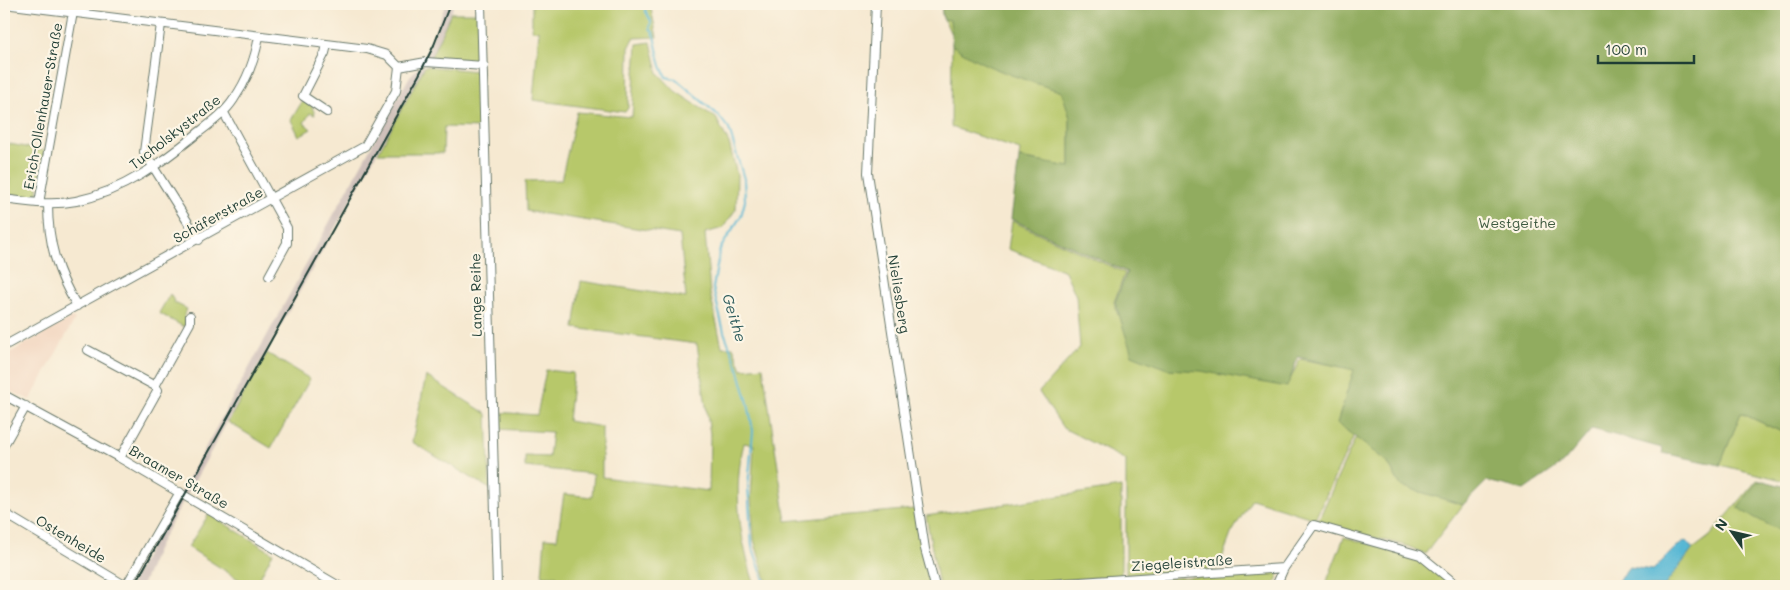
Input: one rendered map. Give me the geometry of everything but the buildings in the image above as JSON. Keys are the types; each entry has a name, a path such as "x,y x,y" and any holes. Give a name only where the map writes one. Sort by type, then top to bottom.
{"street":[{"path":"4,4 382,52 392,58 399,66 426,62 484,66"},
{"name":"Lange Reihe","path":"481,4 497,586"},
{"name":"Nieliesberg","path":"876,4 868,173 925,549 935,586"},
{"name":"Erich-Ollenhauer-Straße","path":"39,203 73,12"},
{"path":"161,24 144,152 199,240"},
{"name":"Tucholskystraße","path":"4,199 48,204 75,202 131,182 154,168 224,113 234,100 254,64 259,36"},
{"path":"327,45 325,54 303,96 327,112"},
{"name":"Schäferstraße","path":"4,346 199,240 366,146 396,91 399,66"},
{"path":"224,113 272,199 288,233 286,243 270,276"},
{"name":"Erich-Ollenhauer-Straße","path":"48,204 52,251 61,279 77,306"},
{"path":"155,386 190,323 190,316"},
{"path":"88,350 155,386 158,390 120,458"},
{"name":"Braamer Straße","path":"4,395 180,492 339,586"},
{"path":"4,445 26,406"},
{"path":"126,586 180,492"},
{"name":"Ostenheide","path":"4,513 126,586"},
{"path":"1276,586 1284,568 1314,525 1420,555 1458,586"},
{"name":"Ziegeleistraße","path":"1022,586 1284,568"}],"shaded area":[{"path":"446,4 454,4 451,13 430,59 424,57"},
{"path":"420,66 425,66 159,545 142,586 129,586 410,76"},
{"path":"72,318 75,319 30,400 4,388 4,356"}],"green space":[{"path":"532,4 650,4 657,37 634,38 629,48 628,108 625,112 533,100 539,31 532,30"},
{"name":"Westgeithe","path":"941,4 1786,4 1592,420 1491,480 1400,485 1463,505 1425,554 1407,546 1317,523 1356,437 1337,423 1354,436 1315,519 1252,499 1231,534 1218,569 1126,575 1126,460 1063,428 1039,392 1080,347 1076,296 1065,271 1008,249 1012,221 1125,273 1114,302 1118,315 1134,275 1025,225 1037,161 1019,158 1020,150 951,127 952,45 957,48 942,14","holes":["1066,102 1096,179 1049,164 1070,167 1070,118","1290,345 1338,366 1300,359 1290,380"]},
{"name":"Westgeithe","path":"941,4 1786,4 1786,434 1741,413 1720,465 1663,453 1662,448 1592,429 1563,463 1524,490 1487,481 1463,505 1401,486 1387,462 1337,423 1354,370 1298,357 1287,387 1201,371 1167,369 1132,355 1115,302 1127,272 1011,219 1019,158 1070,167 1070,118 1062,92 991,67 952,45 950,20 943,19"},
{"path":"451,13 479,13 479,59 477,61 430,59"},
{"path":"651,42 658,73 675,91 716,118 729,143 737,175 736,209 723,228 705,233 710,293 722,347 733,347 742,369 763,367 786,521 914,509 929,586 768,586 754,540 751,498 754,445 744,443 740,461 739,515 745,551 755,586 557,586 557,576 542,576 545,538 557,539 564,494 592,497 594,474 525,467 525,456 549,457 552,432 496,429 495,412 537,415 546,370 573,373 568,421 602,427 602,477 709,491 710,434 697,344 574,328 581,281 686,298 680,235 526,211 525,181 561,180 577,112 632,117 637,44"},
{"path":"425,66 476,71 479,74 481,128 444,127 443,153 378,153"},
{"path":"303,100 312,106 315,115 310,113 304,123 311,129 299,136 291,120"},
{"path":"5,143 45,151 36,198 7,194 10,179 4,177"},
{"path":"170,294 175,303 187,309 184,315 186,322 184,327 159,313"},
{"path":"267,353 310,379 271,448 228,422"},
{"path":"426,376 487,414 490,489 412,442"},
{"path":"1741,413 1786,434 1786,481 1720,465"},
{"path":"1757,480 1786,487 1786,586 1664,586 1693,549 1710,536"},
{"path":"1764,481 1786,487 1786,534 1738,507 1757,482"},
{"path":"1121,487 1121,576 976,586 939,586 926,516"},
{"path":"209,514 273,553 255,586 249,586 188,547"},
{"path":"1344,537 1422,558 1456,586 1325,586"},
{"path":"1280,571 1274,586 1062,586"}],"water":[{"path":"1686,541 1693,549 1664,586 1614,586 1629,567 1653,570 1676,547"}],"waterway":[{"name":"Geithe","path":"647,4 645,10 651,21 650,29 653,32 661,66 666,77 676,79 718,115 729,129 744,179 745,201 741,216 720,249 713,288 724,332 738,368 748,403 753,431 748,486 752,546 766,586"}],"railway":[{"path":"134,586 419,75 434,45 450,4"}]}
